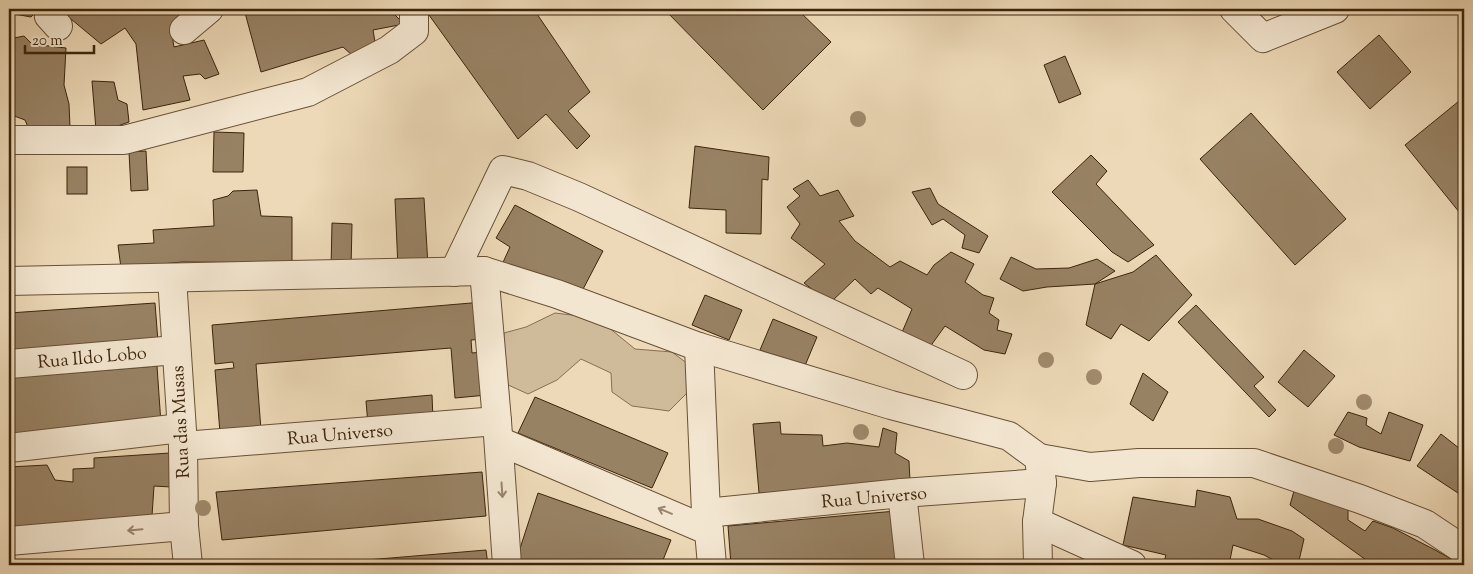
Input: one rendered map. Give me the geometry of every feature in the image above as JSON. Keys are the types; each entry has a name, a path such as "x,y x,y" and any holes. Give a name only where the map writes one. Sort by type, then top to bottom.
{"street":[{"path":"184,30 209,9"},
{"path":"9,140 124,140 308,92 389,50 414,31 414,9"},
{"path":"1234,9 1263,38 1335,9"},
{"path":"454,272 503,170 528,176 579,197 963,375"},
{"path":"484,271 507,565"},
{"path":"9,281 484,271 557,294 699,347 891,406 1009,436 1041,470 1037,522 1038,565"},
{"name":"Rua das Musas","path":"172,278 182,437 184,526 188,565"},
{"path":"699,347 712,565"},
{"name":"Rua Ildo Lobo","path":"9,364 176,350"},
{"name":"Rua Universo","path":"9,448 182,437 498,431 708,522 1041,470"},
{"path":"1041,470 1139,463 1254,463 1360,499 1424,524 1464,550"},
{"path":"902,493 910,565"},
{"path":"1037,522 1132,565"},
{"path":"9,541 184,526"}],"shaded area":[{"path":"555,313 597,318 635,349 672,352 688,364 689,391 669,411 632,406 612,392 611,373 581,359 557,380 528,394 506,384 503,355 504,333 526,327"}],"building":[{"path":"9,9 39,9 31,17 9,13"},
{"path":"59,9 189,9 171,29 174,47 204,40 219,74 205,79 200,74 183,76 190,100 143,110 136,44 125,28 101,44"},
{"path":"244,9 395,9 394,14 404,24 373,30 376,48 353,56 343,47 261,72"},
{"path":"430,9 531,9 537,14 590,92 568,111 590,136 577,149 546,114 518,139 429,15"},
{"path":"664,9 797,9 831,42 763,110"},
{"path":"1379,35 1411,72 1370,109 1337,72"},
{"path":"24,36 32,44 66,48 64,85 69,104 70,127 28,127 25,120 9,114 9,39"},
{"path":"1065,56 1081,94 1059,103 1044,65"},
{"path":"92,81 114,82 118,100 127,104 129,122 109,129 96,130"},
{"path":"1464,97 1464,218 1405,145"},
{"path":"1251,113 1346,219 1295,265 1200,159"},
{"path":"214,132 244,133 243,172 213,172"},
{"path":"695,146 769,157 768,180 762,179 761,234 726,233 726,210 689,208"},
{"path":"146,151 148,190 131,191 129,152"},
{"path":"1091,155 1107,171 1096,184 1154,245 1128,262 1112,252 1052,192"},
{"path":"67,167 87,167 87,194 67,194"},
{"path":"808,180 820,196 838,190 854,216 839,221 855,241 890,267 900,261 927,275 934,265 951,252 974,264 965,282 983,295 994,298 989,313 999,320 997,330 1012,334 1005,354 984,350 945,326 927,351 900,337 912,309 878,288 871,294 855,279 830,303 804,283 825,264 791,238 800,224 787,207 800,196 793,189"},
{"path":"930,188 938,204 988,236 979,253 962,248 965,235 943,219 932,225 912,192"},
{"path":"257,190 261,216 292,217 292,263 182,262 121,268 118,245 154,243 153,230 214,226 213,200 228,196 233,191"},
{"path":"424,198 428,266 398,268 395,199"},
{"path":"515,205 603,251 581,293 500,269 510,247 496,238"},
{"path":"332,223 352,224 351,269 331,269"},
{"path":"1156,255 1192,295 1149,341 1121,324 1111,339 1086,325 1095,284 1133,272"},
{"path":"1011,257 1036,269 1069,268 1097,259 1115,271 1095,284 1047,287 1023,291 1000,279"},
{"path":"705,295 742,310 729,340 692,325"},
{"path":"483,302 486,339 471,340 472,353 483,352 487,395 455,398 451,348 256,364 261,430 220,433 215,370 234,368 233,362 215,364 212,325"},
{"path":"155,303 158,342 9,353 9,313"},
{"path":"1196,305 1264,377 1254,386 1276,410 1269,417 1178,322"},
{"path":"773,319 817,337 804,368 760,350"},
{"path":"1304,350 1335,376 1308,407 1278,382"},
{"path":"157,366 161,424 9,440 9,378"},
{"path":"1143,373 1168,392 1153,421 1130,404"},
{"path":"432,395 433,419 368,425 366,401"},
{"path":"535,397 668,453 652,488 518,433"},
{"path":"1348,412 1367,418 1366,425 1381,434 1389,412 1423,425 1410,461 1359,447 1334,435"},
{"path":"780,422 781,434 822,435 823,446 847,443 879,447 883,428 897,433 895,453 909,461 910,481 822,491 759,493 753,424"},
{"path":"1441,434 1464,452 1464,497 1417,466"},
{"path":"170,453 171,487 154,486 152,516 9,530 9,467 47,465 55,480 73,482 73,469 94,468 94,458"},
{"path":"482,472 486,516 222,540 216,492"},
{"path":"1197,490 1230,497 1237,519 1258,519 1292,531 1304,539 1298,565 1278,565 1279,563 1264,555 1233,545 1229,565 1163,565 1166,555 1123,545 1133,497 1195,507"},
{"path":"1294,491 1348,507 1348,520 1365,531 1373,521 1393,528 1462,565 1413,565 1408,562 1403,565 1373,565 1290,505"},
{"path":"538,493 671,540 661,565 515,564"},
{"path":"896,511 902,565 731,565 728,526"},
{"path":"486,550 488,565 307,565"},
{"path":"1004,562 1005,565 951,565"}]}
